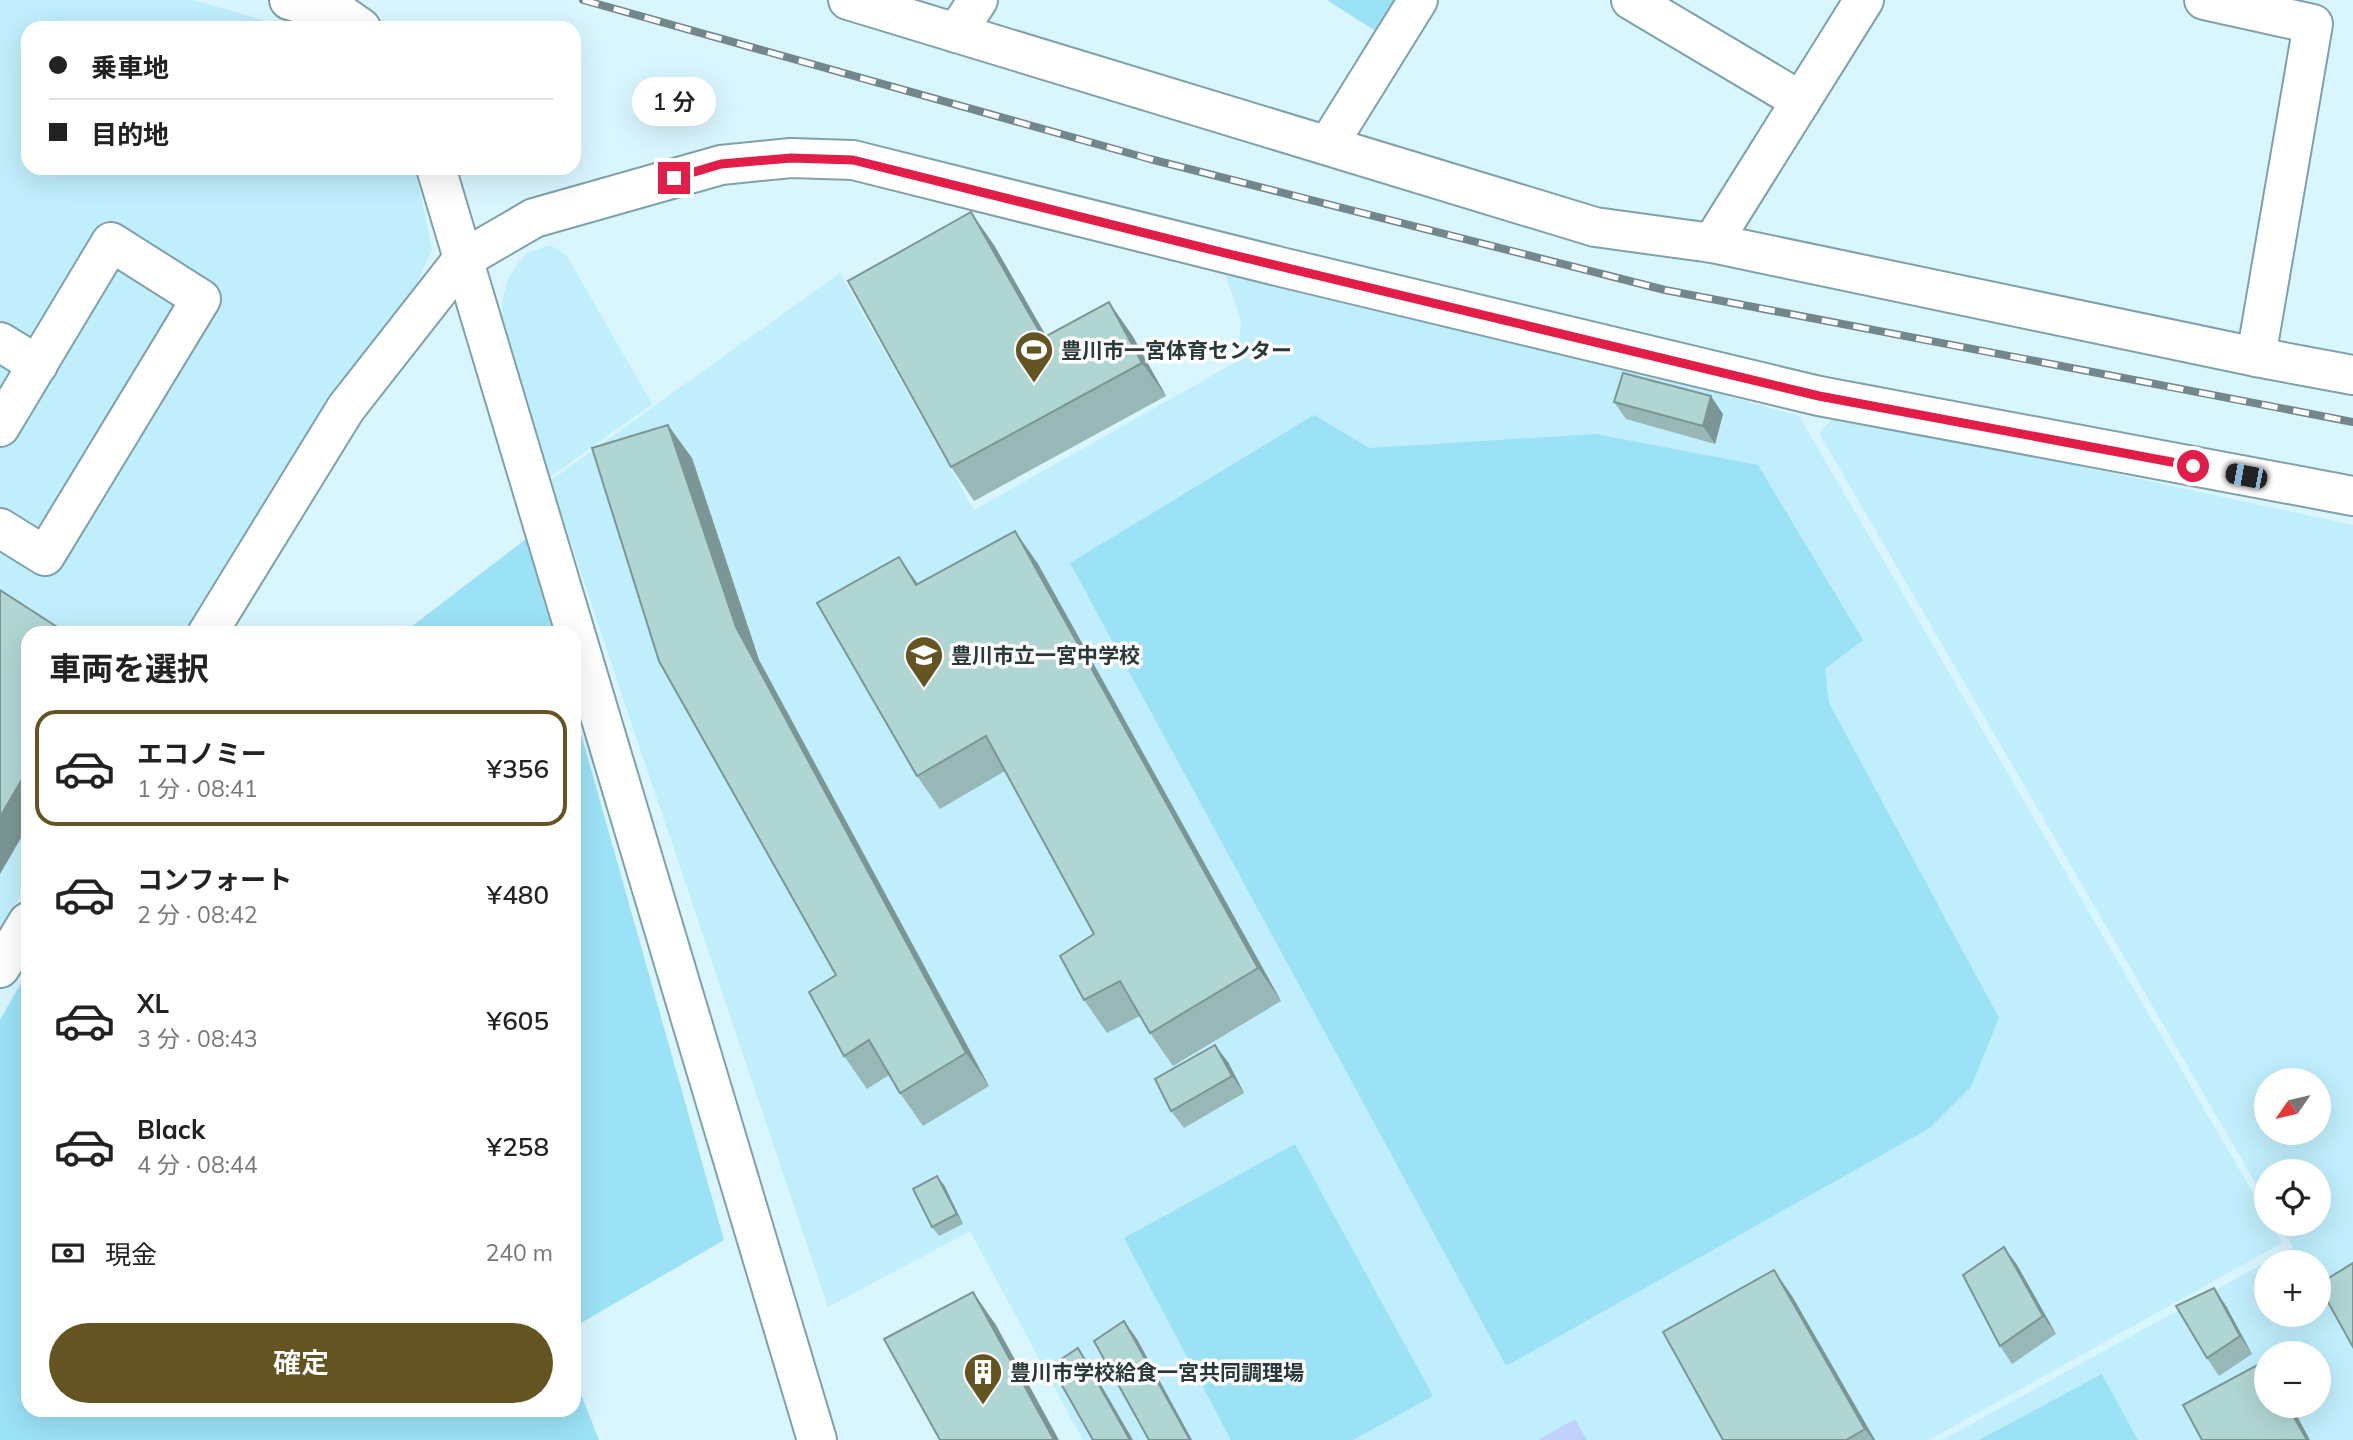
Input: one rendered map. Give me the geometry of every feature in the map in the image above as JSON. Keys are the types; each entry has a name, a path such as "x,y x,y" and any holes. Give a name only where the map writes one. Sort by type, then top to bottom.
{"street":[{"path":"289,0 344,16 351,21"},
{"path":"848,0 1595,227 1712,243 2353,375"},
{"path":"956,33 978,0"},
{"path":"1328,145 1418,0"},
{"path":"1631,0 1801,101"},
{"path":"1712,243 1864,0"},
{"path":"2204,0 2313,24 2256,357"},
{"path":"212,626 346,408 462,260 534,218 721,164 791,158 853,160 1819,396 2353,496"},
{"path":"438,175 572,626"},
{"path":"0,427 111,242 201,299 45,556 0,528"},
{"path":"0,342 38,365"},
{"path":"581,656 817,1440"},
{"path":"0,968 21,934"}],"shaded area":[{"path":"0,0 193,0 266,21 21,21 21,175 416,175 432,249 407,306 326,412 190,626 21,626 21,895 0,928"},
{"path":"1327,0 1396,0 1377,32"},
{"path":"550,245 567,256 652,404 550,477 502,316 508,279 517,265 527,253"},
{"path":"1217,252 1799,416 2254,1194 2254,1236 2278,1236 2282,1243 2269,1250 2254,1250 2254,1259 1929,1440 1083,1440 970,1231 828,1307 550,481 840,273 974,510 1238,361 1241,320"},
{"path":"1837,414 2353,525 2353,1440 1942,1440 2254,1269 2254,1327 2331,1327 2331,1250 2288,1250 2293,1247 2287,1236 2331,1236 2331,1159 2254,1159 2254,1180 1819,433"},
{"path":"1314,415 1369,448 1596,434 1758,465 1863,640 1825,669 1829,703 1999,1018 1971,1087 1930,1128 1506,1366 1070,563"},
{"path":"526,539 551,626 412,626"},
{"path":"581,734 724,1240 581,1323"},
{"path":"21,983 21,1417 581,1417 581,1394 599,1440 0,1440 0,1020"},
{"path":"1295,1144 1433,1396 1353,1440 1231,1440 1124,1238"},
{"path":"2102,1374 2138,1440 1979,1440"},
{"path":"1575,1419 1587,1440 1538,1440"}],"building":[{"name":"豊川市一宮体育センター","path":"971,212 1043,338 1109,302 1142,363 951,467 848,281"},
{"path":"1623,373 1711,396 1703,426 1614,402"},
{"path":"668,425 736,627 966,1053 900,1093 869,1040 844,1056 809,992 836,975 659,661 592,448"},
{"path":"1015,531 1258,968 1150,1033 1120,981 1084,1000 1060,956 1094,934 986,736 917,776 817,603 899,557 916,585"},
{"path":"0,590 56,626 21,626 21,781 0,817"},
{"path":"1215,1045 1232,1076 1171,1111 1155,1079"},
{"path":"937,1176 957,1214 932,1227 913,1189"},
{"path":"2004,1247 2043,1316 2000,1346 1963,1275"},
{"path":"2353,1263 2353,1347 2331,1308 2331,1277"},
{"path":"1774,1270 1865,1429 1846,1440 1723,1440 1663,1332"},
{"path":"2214,1288 2240,1336 2207,1358 2176,1306"},
{"name":"豊川市学校給食一宮共同調理場","path":"973,1292 1054,1440 940,1440 884,1339"},
{"path":"1124,1321 1190,1440 1149,1440 1094,1341"},
{"path":"1078,1348 1130,1440 1093,1440 1051,1366"},
{"path":"2254,1367 2254,1418 2294,1418 2307,1440 2202,1440 2183,1405"}],"railway":[{"path":"583,0 1150,159 1665,290 2353,422"}],"place":[{"name":"豊川市一宮体育センター","path":"1034,384"},
{"name":"豊川市立一宮中学校","path":"924,689"},
{"name":"豊川市学校給食一宮共同調理場","path":"983,1406"}],"route":[{"path":"674,178 721,164 791,158 853,160 1819,396 2193,466"}]}
